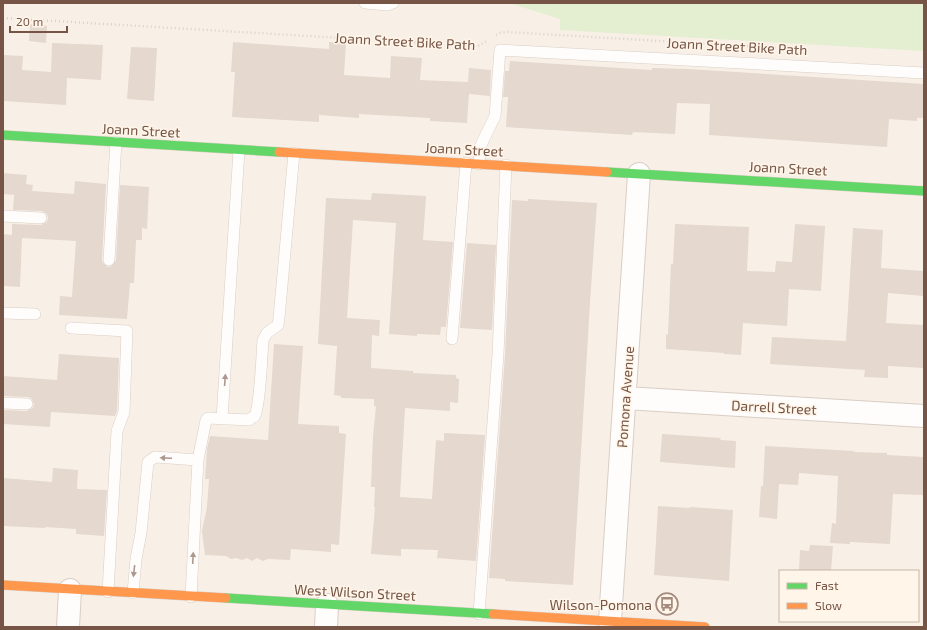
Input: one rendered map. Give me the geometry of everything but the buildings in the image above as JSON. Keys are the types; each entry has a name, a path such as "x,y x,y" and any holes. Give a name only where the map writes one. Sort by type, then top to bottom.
{"street":[{"name":"Joann Street","path":"3,135 924,190"},
{"name":"Pomona Avenue","path":"619,623 625,398 639,174"},
{"name":"Darrell Street","path":"625,398 924,416"},
{"name":"West Wilson Street","path":"3,585 479,614 568,623 619,623 705,627"},
{"path":"68,627 70,590"},
{"path":"326,627 327,605"}],"lane":[{"path":"365,3 388,5 393,3"},
{"path":"479,164 480,147 495,116 500,50 924,73"},
{"path":"109,260 116,142"},
{"path":"222,419 239,150"},
{"path":"191,597 198,460 206,420 208,418 249,420 254,417 258,401 263,340 267,333 278,325 294,153"},
{"path":"452,339 466,163"},
{"path":"479,614 498,354 506,165"},
{"path":"3,216 42,218"},
{"path":"3,313 35,314"},
{"path":"70,328 127,330 124,412 117,431 108,592"},
{"path":"3,403 27,404"},
{"path":"132,593 136,558 141,533 148,462 155,457 198,460"}],"path":[{"name":"Joann Street Bike Path","path":"3,18 478,46 490,39"},
{"name":"Joann Street Bike Path","path":"495,36 500,33 507,32 782,48"}],"green space":[{"path":"509,3 924,3 924,51 560,30 560,19"}],"traffic: fast":[{"path":"3,135 279,152"},
{"path":"607,172 924,191"},
{"path":"226,598 493,614"}],"traffic: slow":[{"path":"279,152 607,172"},
{"path":"3,585 226,598"},
{"path":"493,614 705,627"}],"place":[{"name":"Wilson-Pomona","path":"667,604"}]}
